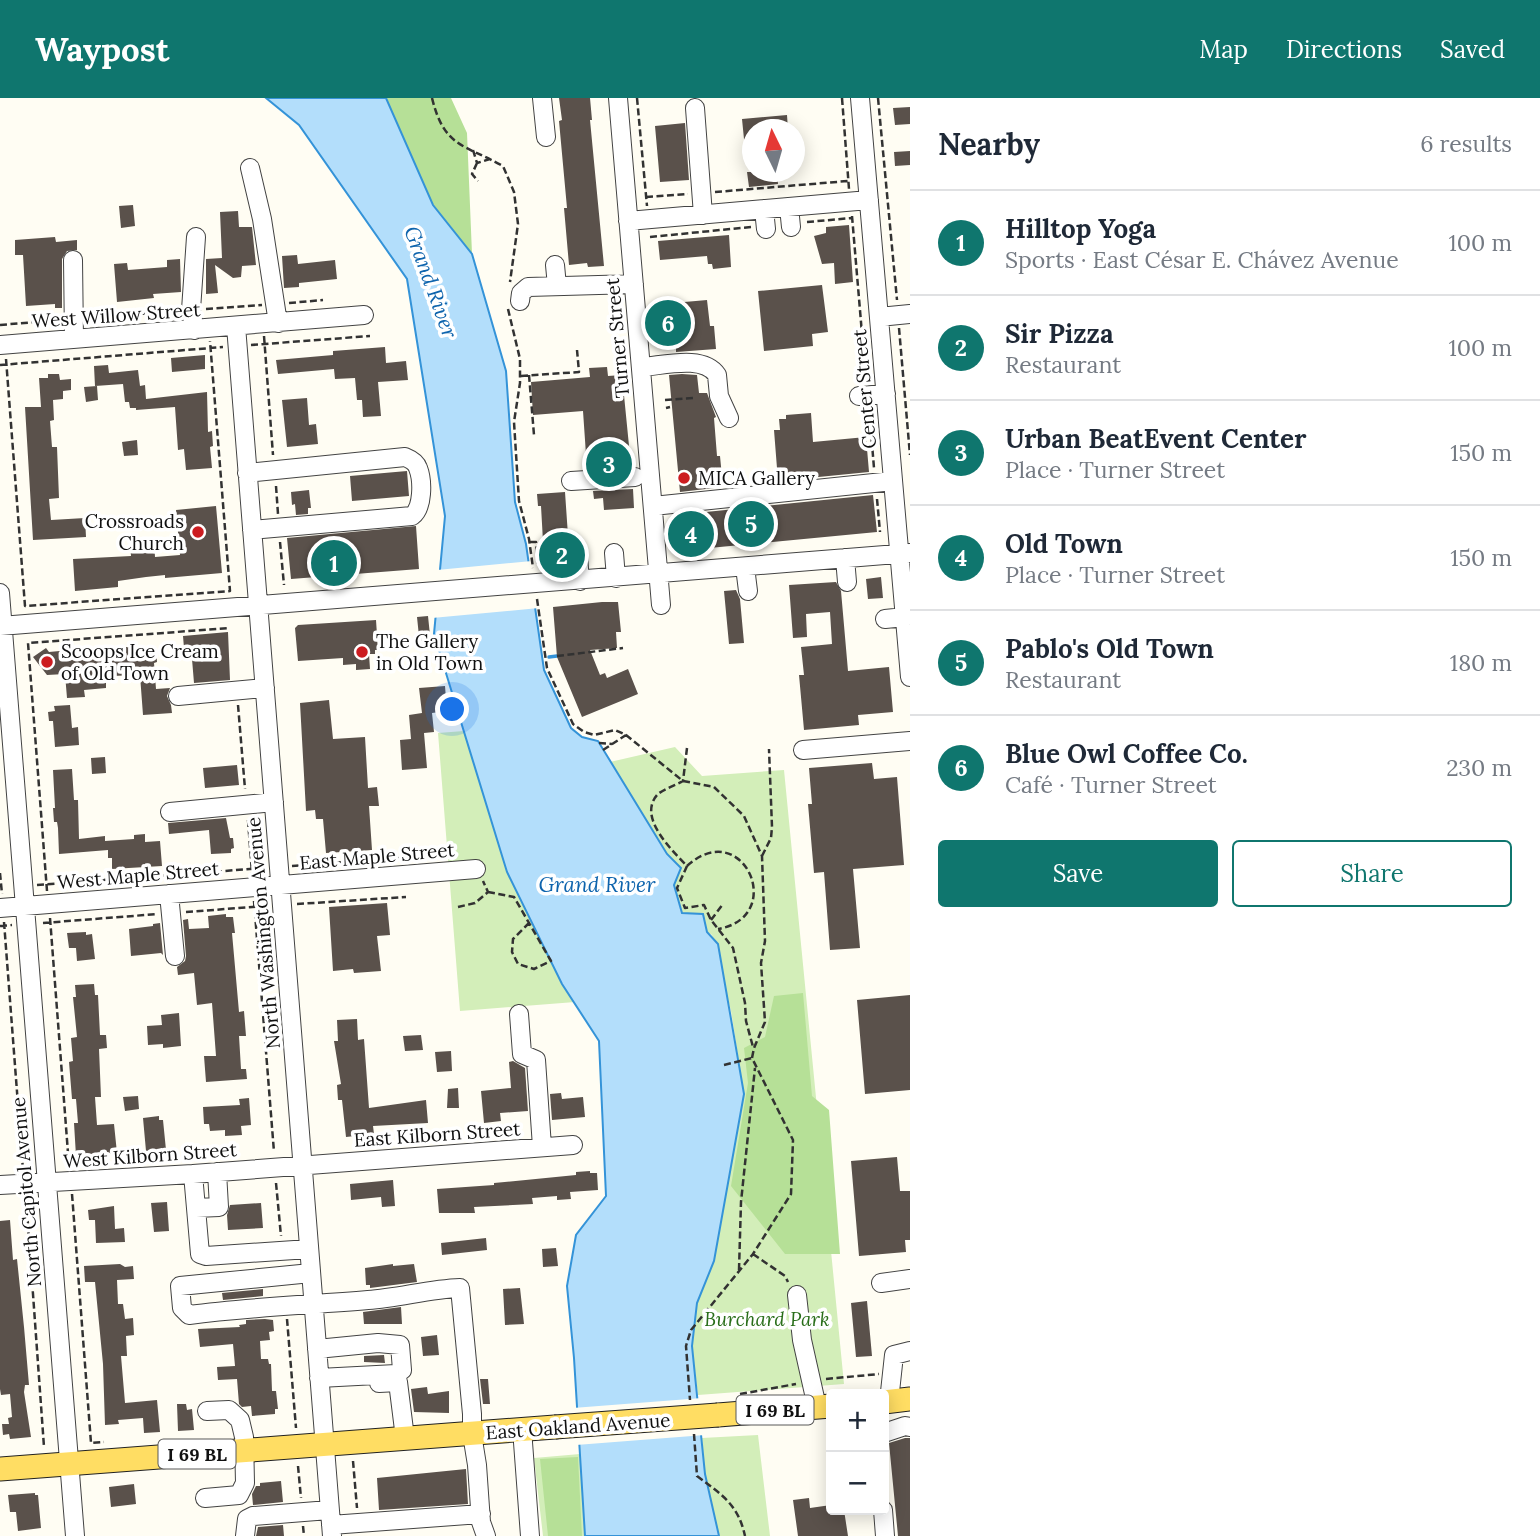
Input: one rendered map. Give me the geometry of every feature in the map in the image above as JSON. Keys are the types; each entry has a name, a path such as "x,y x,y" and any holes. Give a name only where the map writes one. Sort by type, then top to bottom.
{"main road":[{"name":"East Oakland Avenue","path":"324,1444 824,1406"},
{"name":"I 69 BL","path":"0,1469 324,1444"}],"street":[{"path":"542,98 545,137"},
{"name":"Turner Street","path":"618,98 662,605"},
{"name":"Center Street","path":"860,98 879,317 871,395 884,482 905,553 905,617 910,677"},
{"path":"695,108 703,215"},
{"path":"250,167 262,219 270,323"},
{"path":"628,221 869,200"},
{"path":"789,207 791,227"},
{"path":"764,209 766,229"},
{"path":"196,237 202,329"},
{"path":"73,260 75,339"},
{"path":"555,265 557,286"},
{"path":"511,297 528,287 634,284"},
{"name":"West Willow Street","path":"2,345 364,315"},
{"path":"879,317 904,315"},
{"name":"North Washington Avenue","path":"236,326 331,1524"},
{"path":"641,367 696,363 706,365 717,374 719,396 729,418"},
{"path":"247,473 405,457 418,467 421,504 412,516 252,530"},
{"path":"571,481 635,477"},
{"path":"653,506 884,482"},
{"path":"614,553 615,578"},
{"path":"1,626 905,553"},
{"path":"575,581 578,556"},
{"path":"845,558 847,582"},
{"path":"745,567 748,591"},
{"name":"North Capitol Avenue","path":"0,593 75,1536"},
{"path":"885,619 905,617"},
{"path":"178,696 265,688"},
{"path":"803,750 910,741"},
{"path":"170,812 274,802"},
{"name":"East Maple Street","path":"279,876 476,869"},
{"name":"West Maple Street","path":"1,907 253,887 279,876"},
{"path":"169,894 174,957"},
{"path":"519,1014 522,1054 536,1060 542,1147"},
{"name":"East Kilborn Street","path":"303,1165 573,1145"},
{"name":"West Kilborn Street","path":"0,1185 303,1165"},
{"path":"196,1208 219,1207 217,1172"},
{"path":"193,1174 200,1254 206,1256 309,1249"},
{"path":"311,1273 180,1286 182,1308 189,1315 408,1296 460,1288 472,1434 486,1536"},
{"path":"881,1283 910,1279"},
{"path":"797,1295 802,1340 824,1406"},
{"path":"317,1349 379,1342 400,1345 401,1350 402,1370 396,1374 319,1382"},
{"path":"894,1401 894,1355 910,1351"},
{"path":"319,1382 398,1382 405,1438"},
{"path":"205,1498 239,1495 245,1483 244,1437 240,1420 229,1410 207,1411"},
{"path":"889,1431 910,1427"},
{"path":"522,1429 530,1536"},
{"path":"245,1536 247,1519 253,1516 331,1524 481,1514"},
{"path":"883,1515 885,1536"}],"path":[{"path":"432,98 442,127 453,142 503,166 514,192 518,224 511,297 521,376 514,422 519,501 531,554"},
{"path":"637,98 647,207"},
{"path":"842,98 871,395 884,482 880,532"},
{"path":"879,98 904,315 910,455"},
{"path":"473,150 477,163 472,174 478,181"},
{"path":"477,163 490,159"},
{"path":"646,197 849,181"},
{"path":"200,310 202,329 211,348 230,591 25,606 1,325 323,300"},
{"path":"269,304 270,323 265,344 284,585"},
{"path":"0,365 370,336"},
{"path":"521,376 579,372 577,350"},
{"path":"529,375 534,435"},
{"path":"665,400 693,398"},
{"path":"530,542 536,542 538,564"},
{"path":"540,617 547,668 573,724 594,736 615,730 626,735 683,781 714,787 744,816 762,856 765,941 761,963 765,1022 752,1058 793,1140 790,1194 753,1254 691,1330 686,1346 690,1393"},
{"path":"105,1442 91,1443 28,643 230,628"},
{"path":"557,656 623,648"},
{"path":"239,705 282,1251"},
{"path":"603,750 626,735"},
{"path":"599,743 612,744"},
{"path":"683,781 687,748"},
{"path":"762,856 771,838 772,827 769,749"},
{"path":"683,781 658,794 652,807 654,822 665,843 687,866"},
{"path":"718,929 734,924 744,917 755,891 751,874 740,859 718,851 697,857 687,866 677,888 685,908 704,905 711,920 718,929 733,948 745,1003 746,1021 754,1048"},
{"path":"1,887 251,868 279,876 425,856"},
{"path":"476,869 488,892"},
{"path":"0,873 2,926 45,1447"},
{"path":"458,907 475,902 488,892 514,897 551,961 534,969 518,964 512,952 513,939 529,923"},
{"path":"2,926 406,897"},
{"path":"711,920 723,904"},
{"path":"723,1065 752,1058"},
{"path":"739,1270 741,1202 755,1065"},
{"path":"753,1254 785,1276 791,1291 797,1295"},
{"path":"286,1306 296,1428"},
{"path":"695,1444 697,1476 729,1500 741,1519 745,1536"},
{"path":"354,1461 359,1522"}],"green space":[{"path":"386,98 451,98 467,133 472,254 433,205"},
{"path":"689,508 694,553 687,553 678,546 674,509"},
{"path":"464,731 507,872 575,1002 460,1011 438,733"},
{"name":"Burchard Park","path":"675,747 702,776 784,770 844,1384 698,1395 692,1346 697,1304 714,1261 744,1094 731,1011 712,935 682,914 674,885 680,868 667,854 610,762"},
{"path":"803,993 812,1096 829,1110 840,1254 785,1254 731,1186 748,1083 744,1048 765,1037 774,996"},
{"path":"758,1435 770,1536 719,1536 705,1474 702,1438"},
{"path":"580,1454 585,1536 543,1536 534,1458"},
{"path":"578,1457 582,1536 548,1536 540,1459"}],"water":[{"name":"Grand River","path":"266,98 386,98 433,205 472,254 506,371 515,502 526,544 544,670 571,728 582,737 598,741 667,854 681,868 674,885 682,913 703,914 707,932 718,944 744,1094 714,1261 697,1303 692,1346 705,1474 719,1536 585,1536 567,1286 576,1235 606,1196 599,1041 562,984 507,872 434,634 445,516 407,279 299,125"}],"pier":[{"path":"532,561 539,608 432,618 437,570"},
{"path":"702,1398 705,1435 576,1445 573,1408"}],"building":[{"path":"559,98 590,98 604,266 588,267 587,263 569,265"},
{"path":"910,107 910,124 895,125 893,108"},
{"path":"787,115 787,119 742,119"},
{"path":"685,123 689,180 660,182 655,126"},
{"path":"910,151 910,165 895,166 894,152"},
{"path":"748,182 778,182 778,184 749,187"},
{"path":"133,205 135,226 121,228 119,206"},
{"path":"238,211 239,227 252,227 256,265 242,266 241,277 233,278 215,265 218,293 206,294 206,259 222,258 220,212"},
{"path":"849,225 853,282 835,284 834,263 822,264 814,236 826,233 826,227"},
{"path":"729,235 731,267 713,269 712,264 708,264 707,256 660,260 658,241"},
{"path":"55,237 56,242 77,240 77,250 67,251 62,259 62,308 55,308 55,304 26,306 23,255 15,255 15,240"},
{"path":"297,255 298,264 335,260 337,279 299,283 299,287 284,288 282,256"},
{"path":"180,259 181,292 153,294 154,298 117,302 114,264 127,263 128,270 167,267 167,260"},
{"path":"822,285 828,332 812,334 813,346 764,351 758,291"},
{"path":"707,300 710,326 714,326 716,349 676,352 676,346 666,347 662,304"},
{"path":"385,347 386,363 406,361 408,380 378,382 381,416 363,417 362,400 357,400 355,378 335,379 334,369 278,374 276,360 333,355 333,351"},
{"path":"205,355 205,369 172,372 171,358"},
{"path":"108,365 109,373 138,370 140,386 145,385 146,399 207,392 208,432 212,431 213,446 210,447 212,468 186,470 184,449 178,450 175,407 136,410 130,408 129,402 125,402 123,384 95,386 94,366"},
{"path":"607,367 608,376 622,375 631,466 587,469 583,411 533,415 531,382 590,377 589,368"},
{"path":"48,374 59,374 60,380 71,379 71,390 63,391 63,399 53,400 54,420 50,421 52,447 57,447 59,498 49,499 51,520 85,518 86,537 33,540 25,407 41,407 39,378 48,378"},
{"path":"669,375 697,375 699,393 707,393 716,417 717,456 720,456 723,487 680,492"},
{"path":"97,386 98,400 86,402 84,387"},
{"path":"307,398 309,425 316,424 318,444 287,447 282,400"},
{"path":"811,413 813,442 866,437 869,472 778,481 774,430 780,430 779,419 786,419 786,415"},
{"path":"137,440 138,455 124,456 122,442"},
{"path":"407,471 409,496 352,501 350,476"},
{"path":"633,489 634,508 604,510 603,498 594,499 593,491"},
{"path":"309,490 311,508 308,508 308,514 296,515 291,492"},
{"path":"565,492 569,550 567,557 544,559 541,506 538,506 537,494"},
{"path":"873,495 877,532 699,549 696,513"},
{"path":"216,506 222,573 146,577 118,581 118,587 75,591 73,559 131,556 130,543 154,541 155,557 180,555 176,510"},
{"path":"416,526 419,569 291,579 287,538"},
{"path":"881,577 883,598 868,599 866,579"},
{"path":"836,582 841,591 848,671 889,667 893,712 858,715 859,725 804,730 799,675 804,675 801,647 832,644 830,612 806,614 807,637 793,638 789,585"},
{"path":"736,590 740,599 744,643 729,644 724,591"},
{"path":"618,602 621,632 616,632 617,648 590,650 600,675 605,673 607,678 628,669 638,694 582,717 557,657 553,607"},
{"path":"428,616 431,645 420,646 417,617"},
{"path":"376,620 378,650 375,650 375,654 369,654 370,669 356,670 356,664 343,665 343,658 298,661 295,628 298,625"},
{"path":"228,632 230,680 194,683 192,659 185,660 183,636"},
{"path":"119,647 156,647 156,689 170,688 167,696 172,713 143,715 140,675 111,676 112,681 106,682 106,688 84,690 85,697 67,698 65,674 47,675 33,657 46,648 49,652 81,649 81,654 119,651"},
{"path":"445,686 447,711 432,713 434,732 424,733 427,768 402,770 400,740 411,739 409,715 422,713 419,688"},
{"path":"329,700 333,739 365,737 368,788 377,787 379,806 369,806 372,850 326,853 323,819 316,819 315,810 306,811 300,703"},
{"path":"70,705 72,728 78,727 79,745 55,747 53,721 49,721 48,712 55,711 54,706"},
{"path":"105,757 106,773 92,774 91,758"},
{"path":"872,763 874,779 897,777 904,865 853,869 860,948 830,950 824,872 814,873 808,804 812,804 809,768"},
{"path":"237,765 239,785 205,788 203,768"},
{"path":"72,769 74,800 78,800 79,839 105,836 105,841 134,839 134,835 145,834 145,842 160,841 162,866 112,869 112,858 108,858 108,850 59,854 58,828 57,822 54,822 53,808 53,770"},
{"path":"226,818 230,838 233,838 234,848 231,853 211,854 209,830 169,834 168,823"},
{"path":"387,903 390,935 377,936 381,971 333,971 329,907"},
{"path":"226,914 226,917 233,917 239,1012 244,1011 246,1036 239,1036 241,1069 246,1069 247,1079 206,1082 204,1056 216,1056 212,1003 197,1005 194,973 178,975 177,967 185,961 186,956 183,920 188,919 189,929 209,928 208,916"},
{"path":"160,923 163,955 131,956 129,929"},
{"path":"86,932 86,935 92,934 95,959 77,961 76,948 69,948 67,933"},
{"path":"94,984 95,995 98,995 100,1035 106,1035 107,1048 99,1049 101,1097 95,1097 97,1125 114,1124 117,1153 76,1156 74,1123 78,1123 76,1099 72,1099 69,1062 73,1061 71,1038 77,1037 73,997 76,997 75,985"},
{"path":"910,995 910,1090 865,1094 857,1000"},
{"path":"179,1013 181,1046 163,1048 163,1044 148,1045 147,1026 162,1025 161,1015"},
{"path":"357,1019 358,1040 364,1039 369,1108 426,1100 428,1123 373,1126 374,1134 346,1137 342,1100 338,1100 337,1085 341,1084 334,1041 338,1041 337,1020"},
{"path":"421,1035 423,1050 405,1051 403,1036"},
{"path":"451,1051 452,1071 437,1072 435,1052"},
{"path":"513,1061 525,1068 528,1111 500,1113 501,1121 484,1123 481,1091 511,1088 509,1062"},
{"path":"458,1088 459,1108 447,1108 448,1089"},
{"path":"561,1093 562,1099 583,1097 585,1117 552,1120 550,1094"},
{"path":"138,1096 139,1109 125,1111 123,1097"},
{"path":"249,1098 251,1125 241,1126 242,1135 225,1136 225,1130 210,1131 209,1124 204,1124 203,1107 240,1105 239,1099"},
{"path":"159,1116 159,1120 163,1120 166,1150 146,1151 143,1118"},
{"path":"897,1157 900,1191 910,1191 910,1240 905,1240 906,1252 859,1256 851,1161"},
{"path":"590,1171 597,1173 598,1190 570,1192 571,1199 557,1200 557,1196 532,1198 533,1204 474,1207 475,1213 439,1213 437,1189 494,1185"},
{"path":"393,1180 395,1206 382,1207 381,1197 351,1200 350,1184"},
{"path":"167,1202 169,1231 154,1232 151,1203"},
{"path":"261,1203 263,1228 228,1230 227,1215 230,1205"},
{"path":"114,1206 115,1229 124,1228 125,1242 96,1243 95,1220 89,1220 88,1210"},
{"path":"10,1220 13,1260 17,1259 24,1327 29,1385 25,1385 24,1392 31,1437 10,1439 9,1434 3,1435 2,1424 9,1424 8,1418 12,1417 10,1394 1,1395 0,1389 0,1221"},
{"path":"486,1238 487,1250 442,1255 441,1243"},
{"path":"556,1248 558,1266 543,1267 542,1249"},
{"path":"120,1264 125,1267 133,1266 134,1279 117,1280 118,1304 123,1304 125,1319 133,1318 134,1335 126,1336 127,1356 121,1356 125,1403 157,1400 160,1432 144,1433 143,1418 118,1420 119,1424 105,1425 103,1364 95,1282 85,1282 84,1266"},
{"path":"414,1264 417,1282 370,1288 370,1285 366,1285 365,1268"},
{"path":"520,1288 524,1324 505,1325 503,1289"},
{"path":"263,1289 263,1296 223,1300 222,1293"},
{"path":"867,1301 872,1356 856,1357 851,1303"},
{"path":"401,1307 402,1324 364,1324 363,1312"},
{"path":"246,1320 273,1320 274,1331 269,1332 270,1340 260,1341 261,1359 268,1359 271,1364 272,1391 276,1391 278,1409 275,1409 275,1414 252,1416 251,1406 242,1407 239,1404 237,1379 218,1380 217,1367 235,1366 233,1344 200,1347 198,1329 240,1327 239,1325 246,1324"},
{"path":"437,1335 439,1355 423,1356 421,1337"},
{"path":"384,1355 385,1363 364,1362 364,1356"},
{"path":"480,1379 488,1379 490,1404 483,1404"},
{"path":"427,1387 428,1394 449,1391 449,1413 414,1412 411,1389"},
{"path":"177,1404 186,1404 187,1410 192,1409 194,1430 178,1431"},
{"path":"910,1438 910,1536 898,1536 889,1443"},
{"path":"466,1469 468,1504 379,1510 377,1478"},
{"path":"281,1481 283,1502 253,1505 252,1494 256,1486 260,1486 260,1483"},
{"path":"134,1484 136,1504 111,1507 109,1487"},
{"path":"8,1495 38,1495 41,1528 18,1531 16,1512 10,1512"},
{"path":"809,1498 810,1508 826,1506 826,1515 845,1515 848,1536 798,1536 793,1500"},
{"path":"283,1525 284,1536 256,1536 258,1527"}],"waterway":[{"path":"549,657 557,656"}],"place":[{"name":"Blue Owl Coffee Co.","path":"668,323"},
{"name":"Urban BeatEvent Center","path":"609,464"},
{"name":"MICA Gallery","path":"684,478"},
{"name":"Pablo's Old Town","path":"751,524"},
{"name":"Crossroads Church","path":"198,532"},
{"name":"Old Town","path":"691,534"},
{"name":"Sir Pizza","path":"562,555"},
{"name":"Hilltop Yoga","path":"334,563"},
{"name":"The Gallery in Old Town","path":"362,652"},
{"name":"Scoops Ice Cream of Old Town","path":"47,662"}]}
